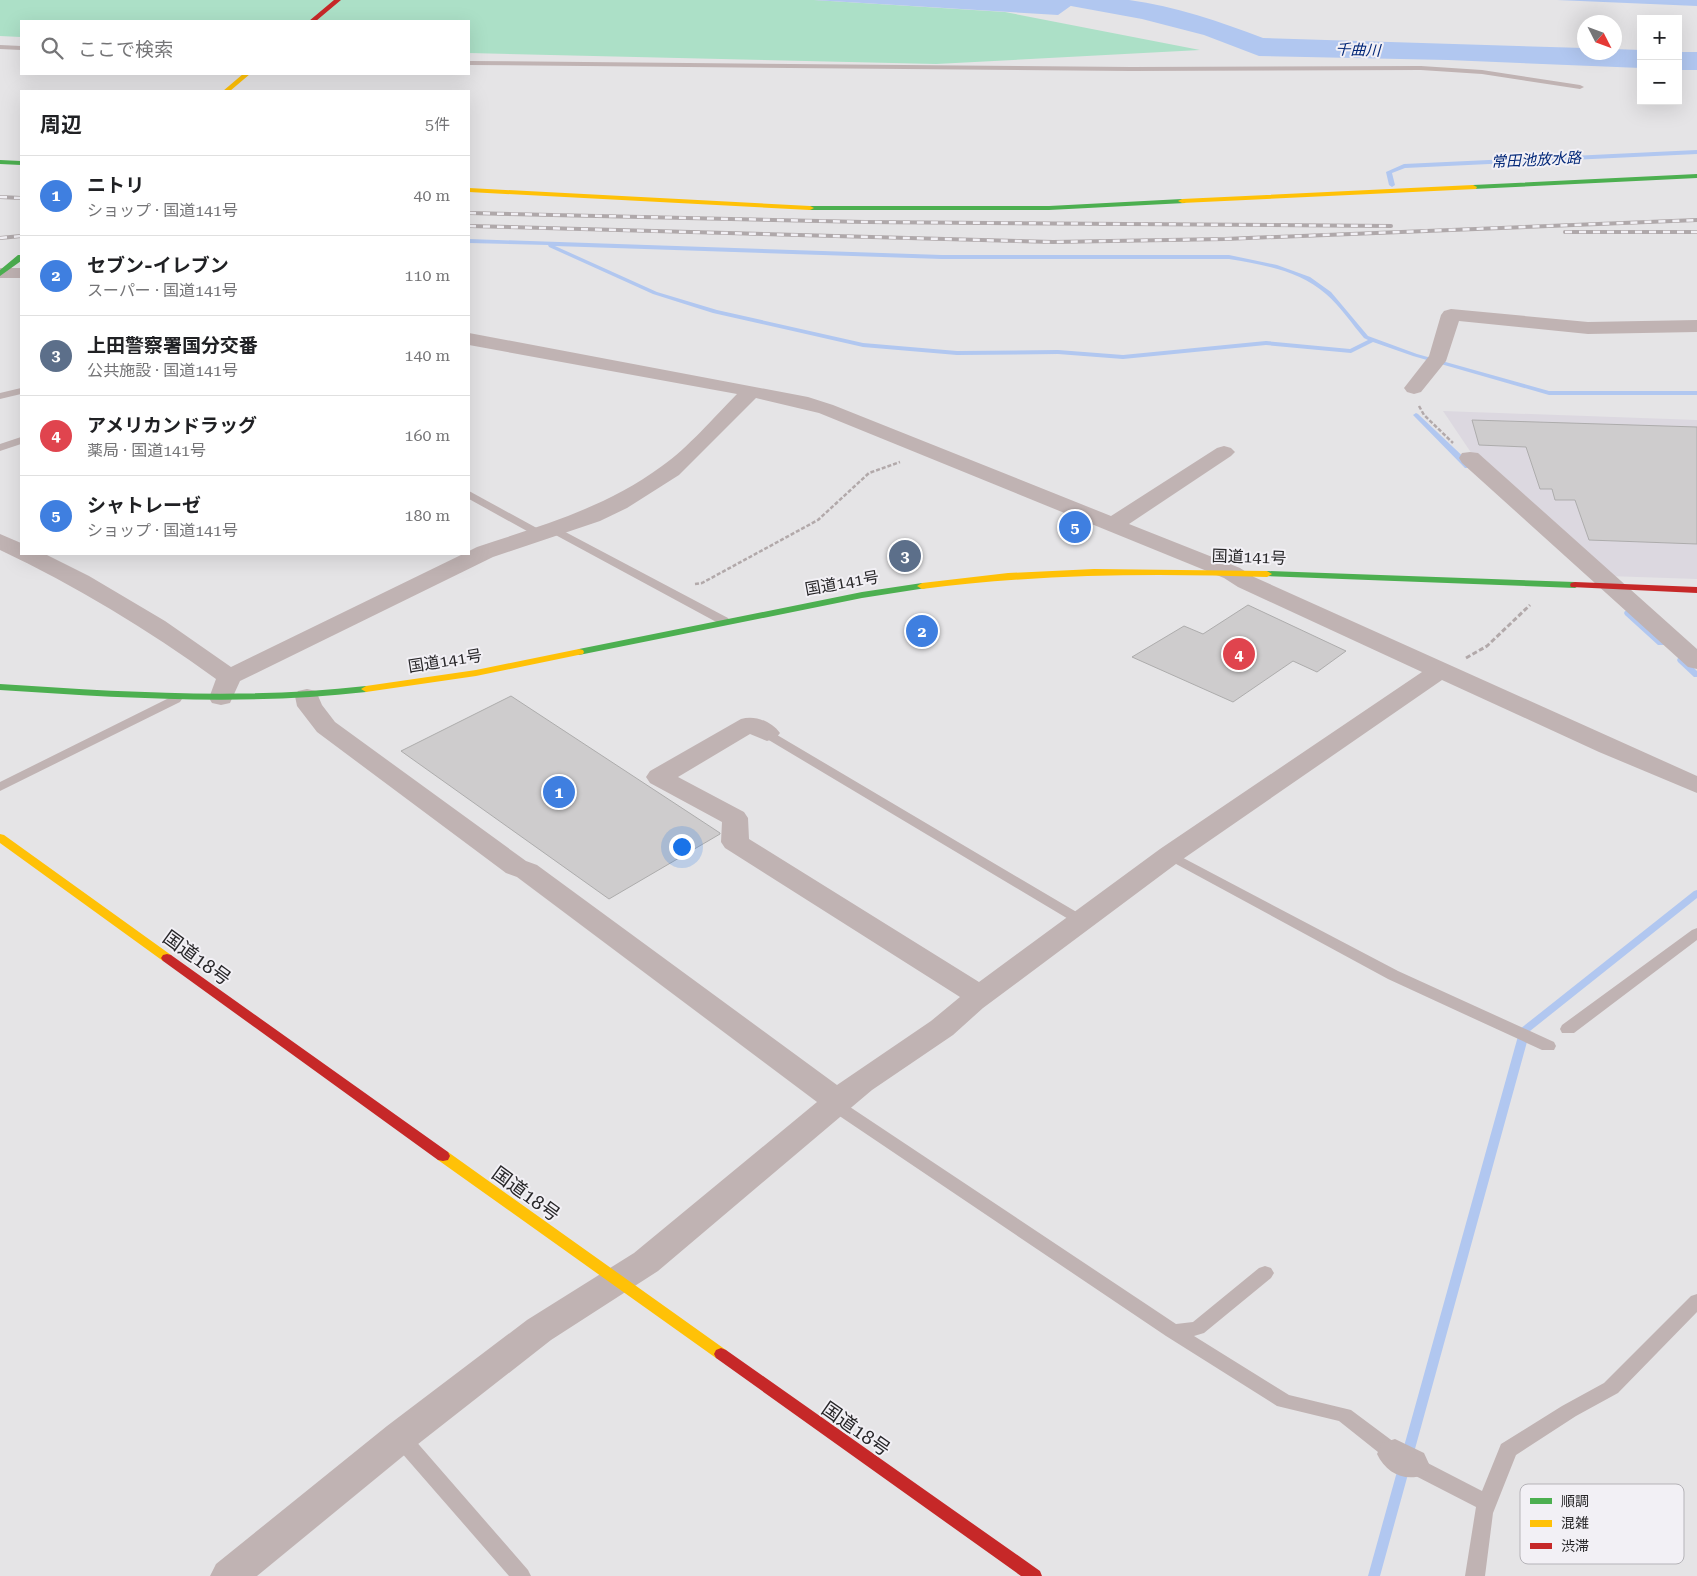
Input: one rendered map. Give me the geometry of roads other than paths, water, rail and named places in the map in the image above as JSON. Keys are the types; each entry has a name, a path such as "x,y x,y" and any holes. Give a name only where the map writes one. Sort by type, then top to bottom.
{"main road":[{"path":"313,20 338,0"},
{"path":"227,90 246,75"},
{"path":"0,162 20,163"},
{"path":"470,190 834,209 1049,208 1697,176"},
{"path":"1,273 20,258"},
{"name":"国道141号","path":"0,687 174,699 225,687 307,696 408,684 476,673 724,621 862,595 997,577 1111,571 1232,572 1697,590"},
{"name":"国道18号","path":"0,838 619,1282 1034,1576"}],"street":[{"path":"1,273 20,273"},
{"path":"1415,393 1437,361 1451,315 1588,328 1697,326"},
{"path":"470,339 802,401 1232,572 1246,582 1697,785"},
{"path":"30,555 74,576 163,630 225,687 485,552 592,516 619,503 670,470 752,391"},
{"path":"1112,525 1224,452"},
{"path":"1464,453 1697,662"},
{"path":"0,540 20,550"},
{"path":"229,1576 400,1437 538,1330 619,1282 646,1262 861,1082 942,1028 980,996 1080,920 1170,855 1441,670"},
{"path":"307,696 310,706 326,727 516,867 527,871 824,1091 836,1103"},
{"path":"767,733 750,724 659,777 735,818 735,842 980,996"}],"lane":[{"path":"0,47 20,48"},
{"path":"470,63 1131,69 1421,68 1482,72 1580,86"},
{"path":"0,396 20,391"},
{"path":"5,447 20,440"},
{"path":"5,447 20,453"},
{"path":"470,494 661,587 724,621"},
{"path":"0,786 174,699"},
{"path":"767,733 1080,920"},
{"path":"1170,855 1393,976 1548,1046"},
{"path":"1568,1029 1697,933"},
{"path":"836,1103 853,1117 1170,1329 1284,1400 1344,1415 1403,1459 1487,1503"},
{"path":"1170,1329 1180,1332 1198,1328 1265,1272"},
{"path":"1475,1576 1483,1513 1508,1450 1569,1411 1611,1388 1697,1301"},
{"path":"400,1437 521,1576"}],"water":[{"path":"814,0 1079,0 1058,15"},
{"path":"1557,0 1697,0 1697,6"}],"waterway":[{"name":"千曲川","path":"1081,0 1143,11 1214,29 1259,47 1448,51 1637,59"},
{"name":"千曲川","path":"1682,61 1697,61"},
{"name":"常田池放水路","path":"1392,185 1389,172 1404,166 1697,152"},
{"path":"470,241 942,257 1229,257 1275,266 1308,278 1329,293 1366,337 1415,355 1549,393 1697,393"},
{"path":"551,246 655,293 715,312 863,345 957,353 1058,352 1123,357 1266,343 1351,351 1372,340"},
{"name":"常田池放水路","path":"1416,415 1468,466"},
{"path":"1628,613 1661,643"},
{"path":"1681,660 1697,675"},
{"path":"1374,1576 1525,1029 1697,893"}],"railway":[{"path":"0,197 20,198"},
{"path":"470,213 865,222 1391,226"},
{"path":"470,226 1053,242 1225,239 1697,220"},
{"path":"1565,232 1697,232"},
{"path":"0,238 20,236"}],"place":[{"name":"シャトレーゼ","path":"1075,527"},
{"name":"上田警察署国分交番","path":"905,556"},
{"name":"セブン-イレブン","path":"922,631"},
{"name":"アメリカンドラッグ","path":"1239,654"},
{"name":"ニトリ","path":"559,792"}]}
